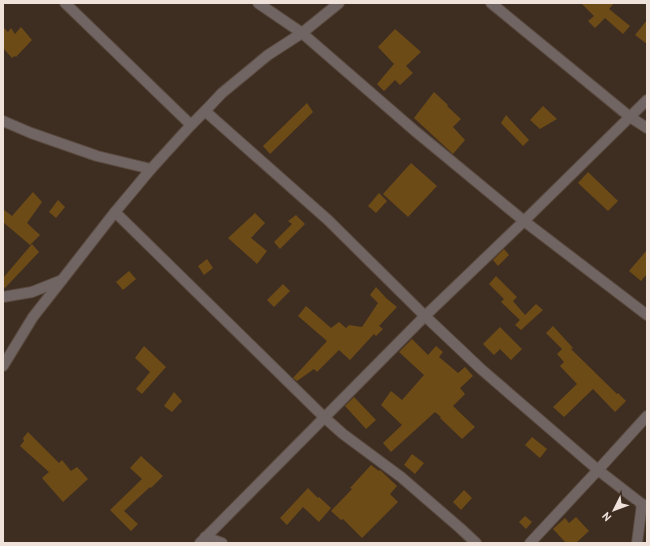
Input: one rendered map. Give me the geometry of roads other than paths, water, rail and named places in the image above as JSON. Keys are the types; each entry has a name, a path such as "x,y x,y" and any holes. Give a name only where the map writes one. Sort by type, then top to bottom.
{"street":[{"path":"65,3 190,125"},
{"path":"258,3 302,33 415,132 524,221 647,315"},
{"path":"3,366 33,317 115,212 190,125 222,93 268,55 302,33 339,3"},
{"path":"491,3 630,117 647,128"},
{"path":"202,540 425,316 647,100"},
{"path":"205,111 328,220 481,369 598,470 644,506 637,543"},
{"path":"3,121 31,133 97,156 151,169"},
{"path":"115,212 325,418 349,439 401,477 476,543"},
{"path":"3,297 32,292 62,280"},
{"path":"530,543 647,416"},
{"path":"202,540 222,543"}]}
